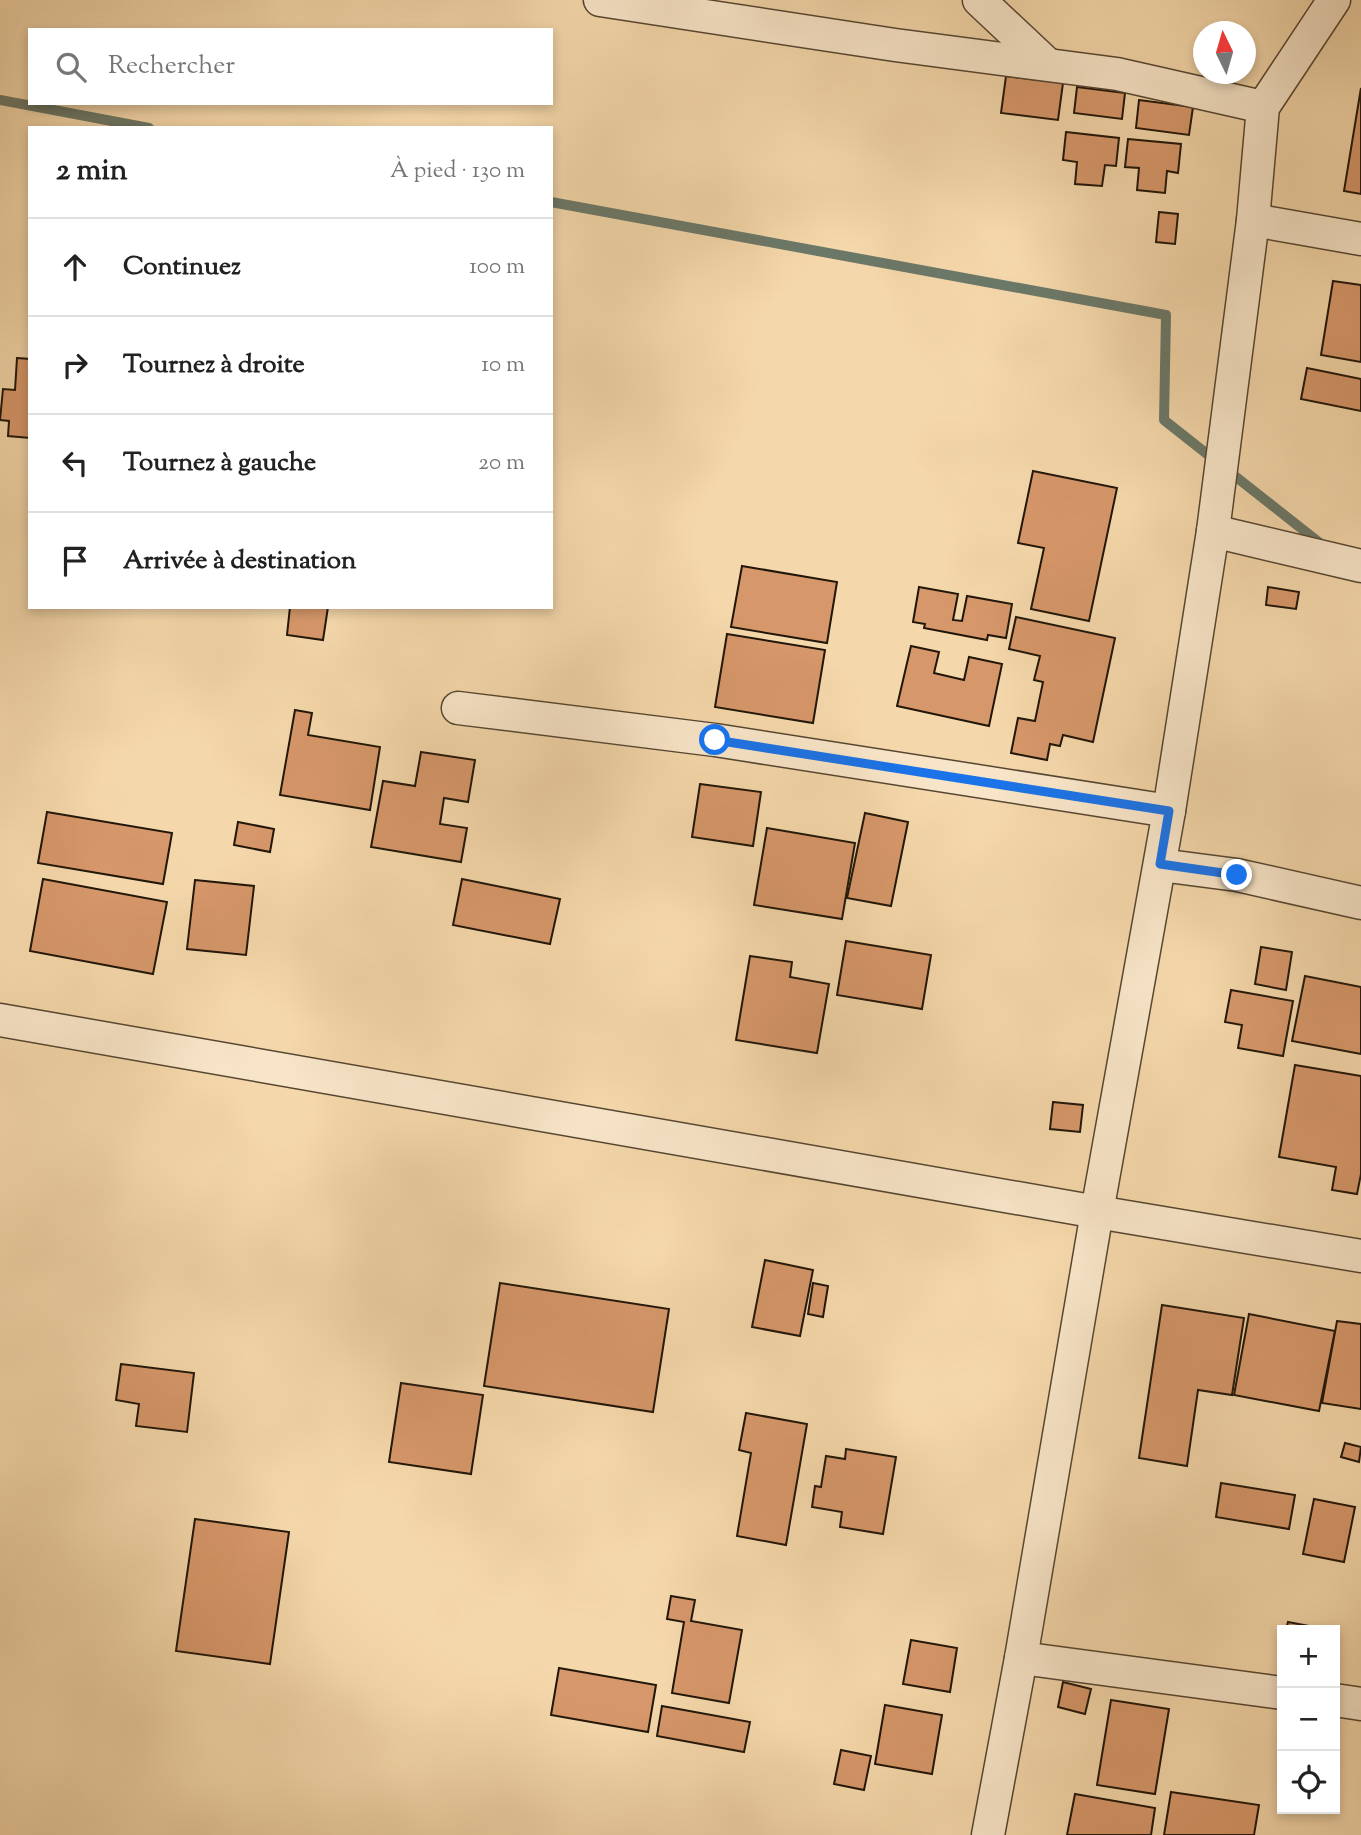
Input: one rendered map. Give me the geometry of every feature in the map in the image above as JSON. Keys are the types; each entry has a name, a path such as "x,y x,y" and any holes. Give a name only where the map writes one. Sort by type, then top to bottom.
{"street":[{"path":"600,0 895,45 1117,74 1264,107"},
{"path":"979,0 1046,64"},
{"path":"988,1835 1169,811 1213,531 1264,107 1334,0"},
{"path":"1252,220 1361,239"},
{"path":"1213,531 1361,566"},
{"path":"458,708 729,742 1169,811"},
{"path":"1160,864 1237,875 1361,903"},
{"path":"0,1020 1361,1256"},
{"path":"1021,1658 1277,1692"},
{"path":"1340,1701 1361,1704"}],"building":[{"path":"1006,76 1063,83 1058,120 1001,113"},
{"path":"1077,87 1125,93 1122,119 1074,113"},
{"path":"1361,88 1361,194 1344,191"},
{"path":"1139,100 1193,107 1189,135 1136,128"},
{"path":"1066,132 1119,138 1116,166 1105,165 1102,186 1075,184 1077,162 1063,160"},
{"path":"1128,139 1181,144 1178,173 1167,171 1165,193 1137,190 1139,168 1125,167"},
{"path":"1159,212 1178,214 1175,244 1156,242"},
{"path":"1333,281 1361,285 1361,362 1321,355"},
{"path":"17,358 28,359 28,438 8,436 9,421 0,420 3,389 15,390"},
{"path":"1307,368 1361,379 1361,411 1301,399"},
{"path":"1033,471 1117,488 1089,621 1031,609 1044,548 1018,543"},
{"path":"742,566 837,582 827,643 731,627"},
{"path":"919,587 958,594 953,620 962,621 967,596 1012,604 1006,638 988,635 987,640 924,628 925,624 913,622"},
{"path":"1268,587 1299,592 1296,609 1266,605"},
{"path":"290,609 328,609 323,640 287,635"},
{"path":"1016,617 1115,638 1093,742 1063,735 1060,746 1050,744 1047,760 1011,753 1018,718 1035,721 1043,682 1034,680 1040,656 1009,649"},
{"path":"727,634 825,650 813,723 715,707"},
{"path":"911,646 939,652 934,673 964,680 969,657 1002,664 989,726 897,706"},
{"path":"295,710 312,713 308,735 380,747 370,810 280,795"},
{"path":"421,752 475,760 468,802 444,798 440,824 467,828 461,862 371,847 383,781 415,786"},
{"path":"700,784 761,792 753,846 692,837"},
{"path":"47,812 172,833 163,884 38,863"},
{"path":"865,813 908,822 891,906 847,898"},
{"path":"238,822 274,829 270,852 234,845"},
{"path":"767,828 855,843 842,919 754,905"},
{"path":"43,879 167,902 153,974 30,951"},
{"path":"462,879 560,899 550,944 453,925"},
{"path":"195,880 254,886 246,955 187,949"},
{"path":"846,941 931,955 922,1009 837,995"},
{"path":"1261,947 1292,952 1286,990 1255,984"},
{"path":"750,956 792,962 790,977 829,984 817,1053 736,1040"},
{"path":"1305,976 1361,987 1361,1054 1292,1041"},
{"path":"1231,990 1293,1001 1283,1056 1238,1048 1242,1025 1225,1022"},
{"path":"1295,1065 1361,1076 1361,1174 1357,1194 1332,1190 1336,1167 1279,1157"},
{"path":"1053,1102 1083,1105 1080,1132 1050,1129"},
{"path":"765,1260 813,1270 800,1336 752,1327"},
{"path":"500,1283 669,1309 653,1412 484,1386"},
{"path":"813,1283 828,1286 823,1317 808,1314"},
{"path":"1162,1305 1244,1318 1232,1395 1198,1390 1187,1466 1139,1458"},
{"path":"1249,1314 1335,1331 1319,1411 1234,1395"},
{"path":"1337,1321 1361,1324 1361,1409 1322,1403"},
{"path":"121,1364 194,1373 187,1432 136,1426 139,1404 116,1400"},
{"path":"401,1383 483,1395 471,1474 389,1462"},
{"path":"746,1413 807,1424 786,1545 737,1536 751,1453 739,1450"},
{"path":"1345,1443 1361,1447 1359,1462 1341,1457"},
{"path":"846,1449 896,1457 883,1534 840,1527 842,1512 812,1507 815,1486 821,1487 826,1456 845,1459"},
{"path":"1221,1483 1295,1495 1289,1529 1216,1517"},
{"path":"1314,1499 1355,1507 1344,1562 1303,1554"},
{"path":"195,1519 289,1532 270,1664 176,1651"},
{"path":"671,1596 695,1600 691,1621 742,1630 729,1703 672,1693 684,1622 667,1619"},
{"path":"911,1640 957,1648 950,1692 903,1684"},
{"path":"559,1668 656,1685 648,1732 551,1715"},
{"path":"1063,1682 1091,1689 1085,1714 1058,1707"},
{"path":"1111,1700 1169,1709 1155,1794 1097,1785"},
{"path":"885,1705 942,1715 932,1774 875,1764"},
{"path":"662,1706 750,1722 744,1752 657,1736"},
{"path":"841,1750 871,1756 864,1790 834,1784"},
{"path":"1171,1792 1259,1805 1254,1835 1164,1835"},
{"path":"1075,1794 1155,1808 1151,1835 1067,1835"}],"waterway":[{"path":"0,100 138,126"},
{"path":"553,202 1166,315 1164,420 1321,544"}],"route":[{"path":"715,740 1169,811 1160,864 1237,875"}]}
